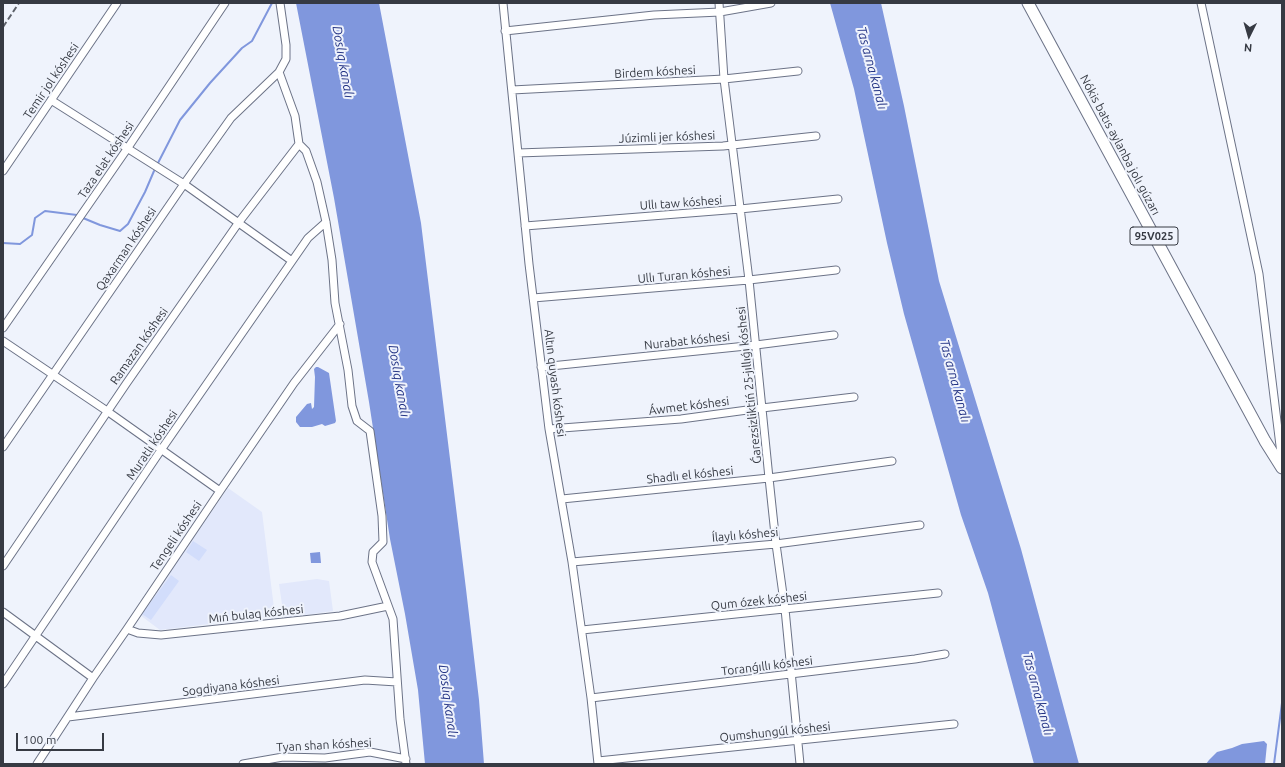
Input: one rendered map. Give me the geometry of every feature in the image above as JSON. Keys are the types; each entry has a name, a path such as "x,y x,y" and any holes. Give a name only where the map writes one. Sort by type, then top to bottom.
{"main road":[{"name":"Nókis batıs aylanba jolı gúzarı","path":"1028,3 1265,441 1282,468"}],"street":[{"name":"Temir jol kóshesi","path":"3,171 118,3"},
{"name":"Taza elat kóshesi","path":"3,328 127,149 225,3"},
{"path":"280,3 286,45 286,59 279,72 296,116 299,144 306,151 315,176 326,222 332,260 335,303 348,370 352,406 357,421 370,431 382,516 383,542 373,552 372,562 393,619 400,719 406,761"},
{"name":"Altın quyash kóshesi","path":"503,3 525,226 549,429 572,562 591,698 598,762"},
{"name":"Ǵarezsizliktiń 25-jıllıǵı kóshesi","path":"719,3 724,80 749,280 776,544 792,674 800,764"},
{"path":"505,31 654,15 720,12 771,3"},
{"path":"1201,3 1259,274 1282,462"},
{"name":"Birdem kóshesi","path":"512,90 724,80 798,70"},
{"name":"Qaxarman kóshesi","path":"3,448 231,118 279,72"},
{"path":"51,100 184,184 292,261"},
{"name":"Júzimli jer kóshesi","path":"518,153 732,145 816,136"},
{"name":"Ramazan kóshesi","path":"3,566 107,411 239,222 299,144"},
{"name":"Ullı taw kóshesi","path":"525,226 740,209 838,199"},
{"name":"Muratlı kóshesi","path":"3,684 161,450 308,238 326,222"},
{"name":"Ullı Turan kóshesi","path":"533,298 749,280 836,270"},
{"name":"Tengeli kóshesi","path":"37,764 93,678 294,383 340,324"},
{"name":"Nurabat kóshesi","path":"542,367 756,345 834,335"},
{"path":"3,341 107,411 220,491"},
{"name":"Áwmet kóshesi","path":"549,429 681,419 854,397"},
{"name":"Shadlı el kóshesi","path":"562,499 769,478 892,461"},
{"name":"Ílaylı kóshesi","path":"572,562 776,544 920,525"},
{"name":"Qum ózek kóshesi","path":"582,630 938,593"},
{"name":"Mıń bulaq kóshesi","path":"127,629 138,633 162,635 340,616 388,606"},
{"path":"3,612 93,678"},
{"name":"Toranǵıllı kóshesi","path":"591,698 915,659 945,654"},
{"name":"Sogdiyana kóshesi","path":"68,717 365,680 397,682"},
{"name":"Qumshungúl kóshesi","path":"598,762 954,724"},
{"name":"Tyan shan kóshesi","path":"243,764 283,757 325,758 370,752 406,761"}],"shaded area":[{"path":"228,488 262,512 275,616 160,630 140,615"},
{"path":"193,541 207,550 199,561 186,552"},
{"path":"171,575 179,581 151,620 142,614"},
{"path":"317,579 329,581 333,611 284,618 279,584"}],"water":[{"name":"Doslıq kanalı","path":"296,3 379,3 421,223 479,700 484,764 425,764 418,690 390,539 369,402 334,198"},
{"name":"Tas arna kanalı","path":"830,3 881,3 904,106 939,281 1021,549 1079,764 1034,764 988,593 961,515 904,314 854,89"},
{"path":"316,367 329,373 336,421 335,423 325,426 322,424 312,427 300,427 296,422 296,417 307,404 311,403 312,409 314,407 314,369"},
{"path":"320,552 321,563 311,563 310,553"},
{"path":"1264,741 1267,744 1265,764 1206,764 1217,752 1242,744"}],"waterway":[{"path":"158,163 180,120 210,83 242,48 252,41 272,3"},
{"path":"83,218 120,231 128,224 154,171"},
{"path":"3,243 20,244 32,235 35,218 45,211 77,215"},
{"path":"1274,764 1282,703"}],"railway":[{"path":"3,27 19,3"}]}
